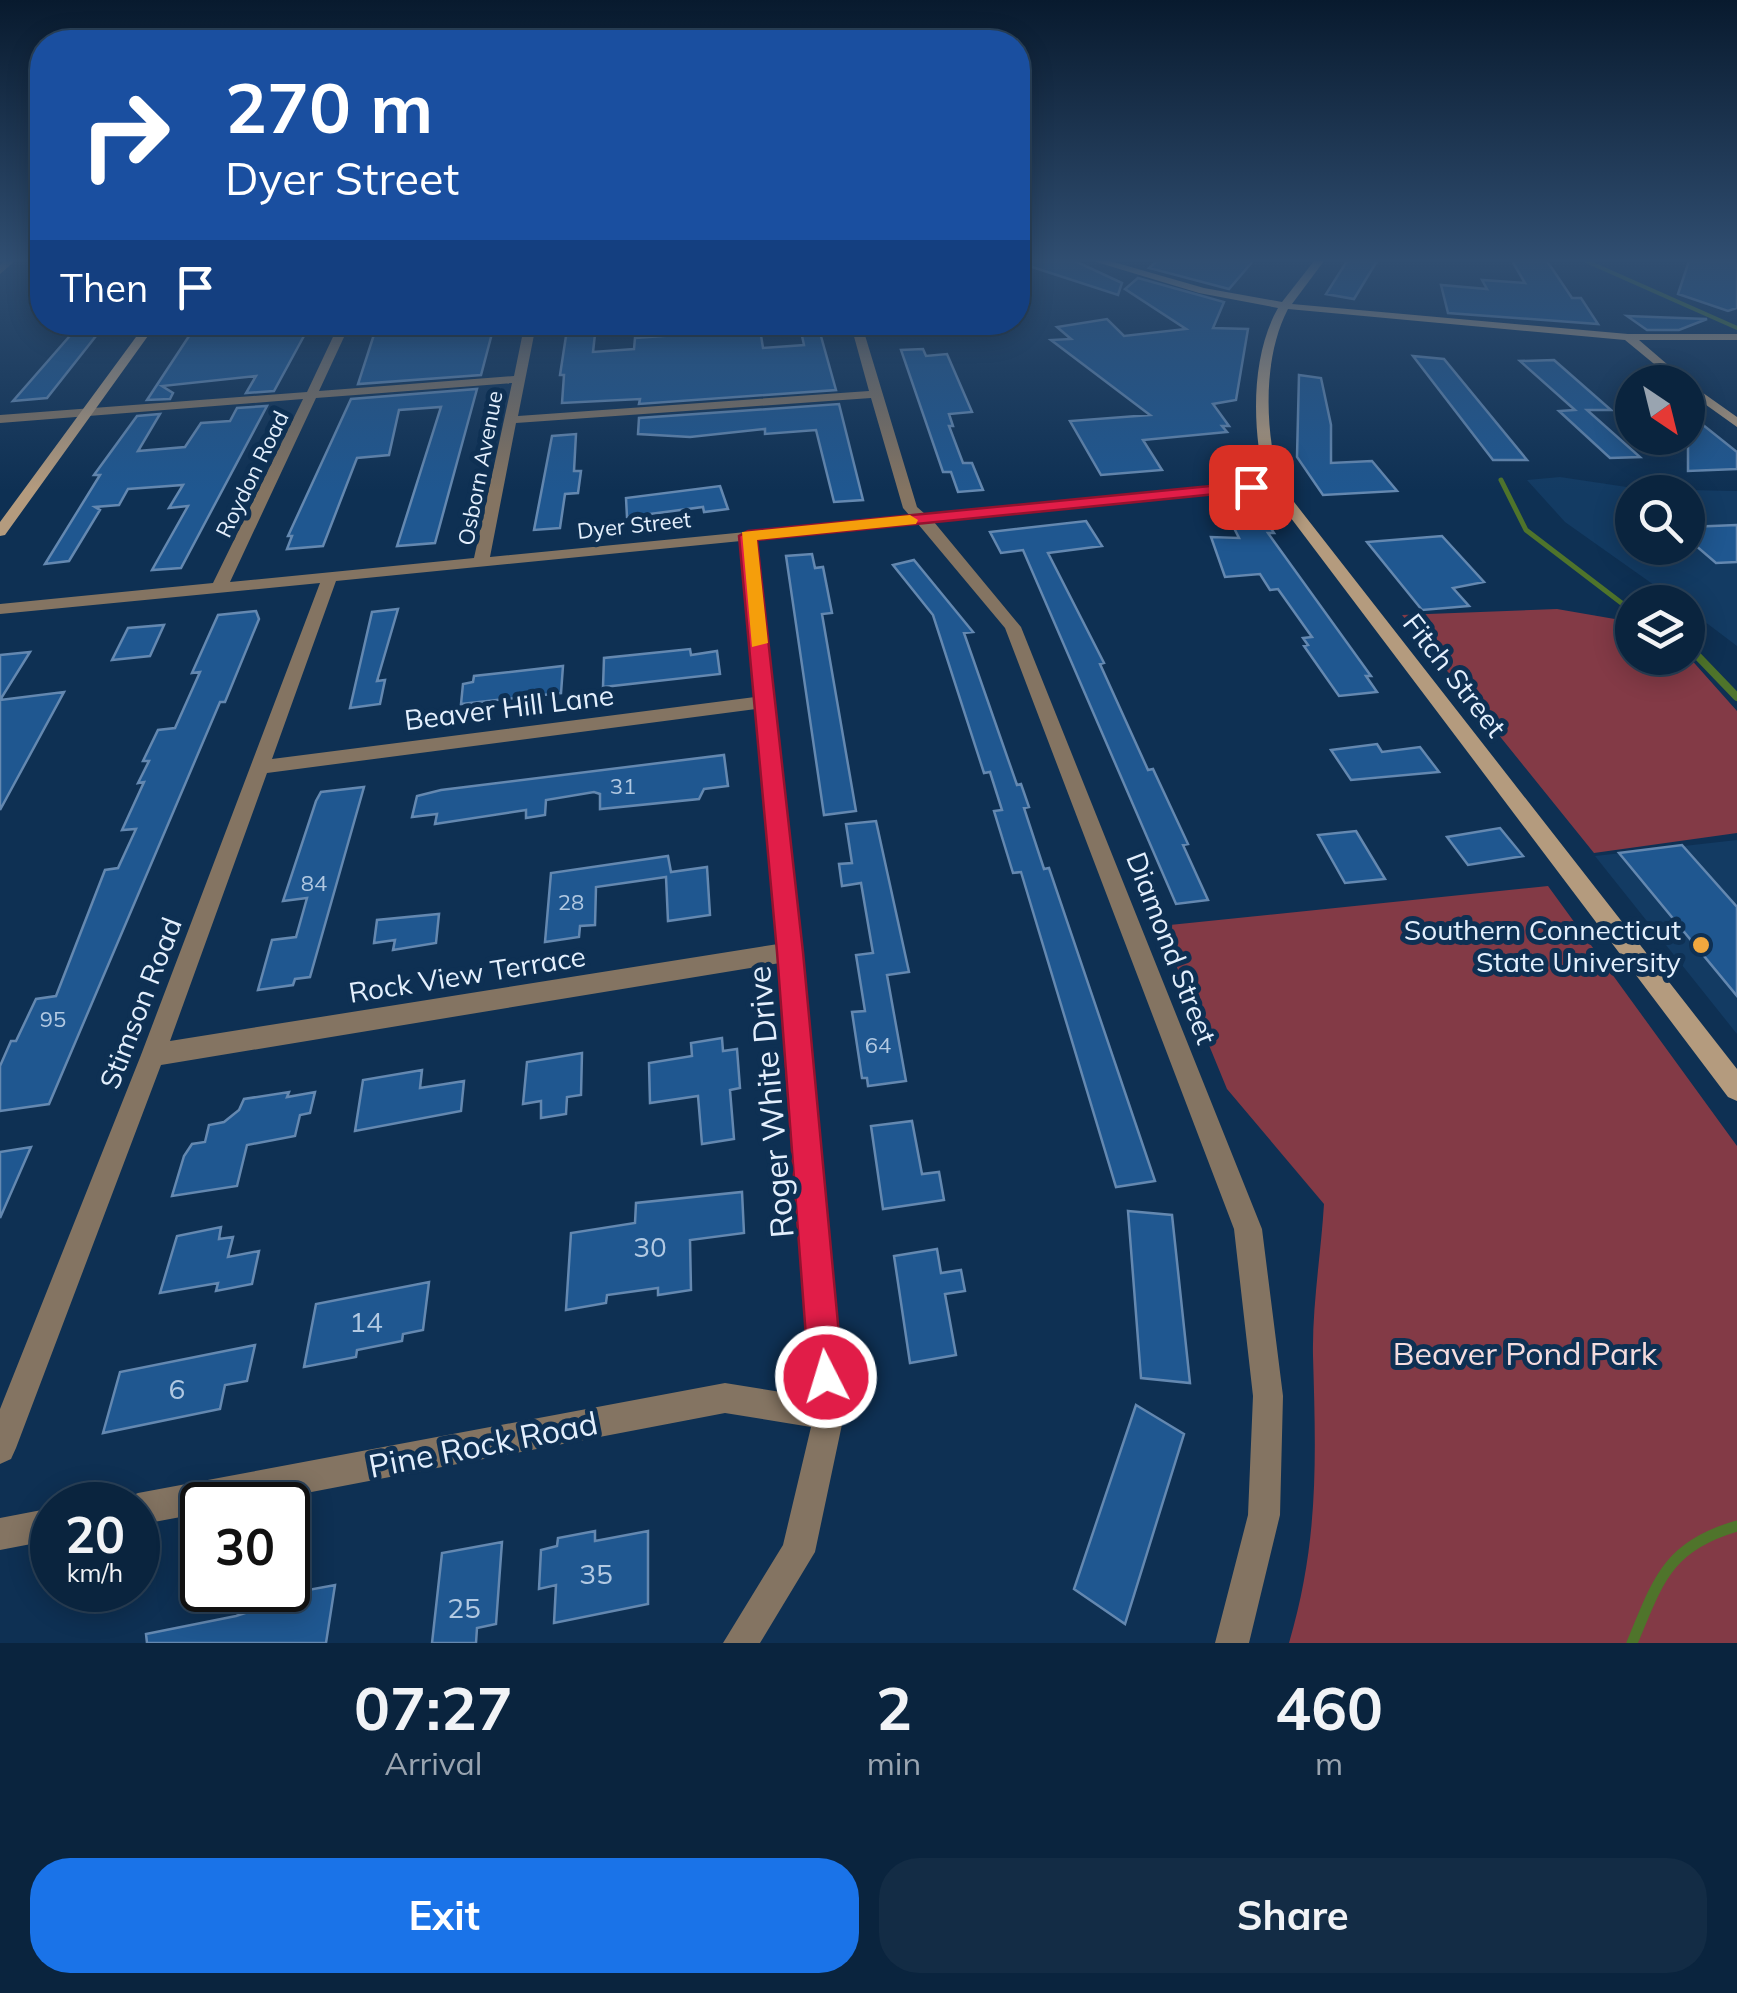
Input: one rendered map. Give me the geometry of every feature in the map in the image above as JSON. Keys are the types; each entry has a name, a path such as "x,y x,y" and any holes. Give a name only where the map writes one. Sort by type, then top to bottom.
{"main road":[{"path":"0,532 141,338"},
{"name":"Fitch Street","path":"1274,338 1264,448 1273,485 1737,1090"},
{"path":"1629,338 1662,365"},
{"path":"1705,399 1737,423"}],"street":[{"name":"Roydon Road","path":"219,588 339,338"},
{"name":"Osborn Avenue","path":"481,562 527,338"},
{"name":"Diamond Street","path":"859,338 905,496 1014,626 1248,1229 1268,1396 1264,1515 1232,1643"},
{"path":"0,420 518,378"},
{"path":"510,420 876,394"},
{"name":"Dyer Street","path":"0,609 1273,485"},
{"name":"Roger White Drive","path":"740,1643 798,1552 829,1415 790,952 748,536"},
{"name":"Stimson Road","path":"0,1448 153,1055 330,577"},
{"name":"Beaver Hill Lane","path":"260,767 765,702"},
{"name":"Rock View Terrace","path":"153,1055 790,952"},
{"name":"Pine Rock Road","path":"160,1504 725,1398 829,1415"},
{"path":"0,1534 30,1528"}],"shaded area":[{"path":"1560,477 1615,485 1615,557 1565,522 1527,480"},
{"path":"1705,490 1737,491 1737,646 1705,622 1705,585 1654,585 1626,565 1705,565"},
{"name":"Southern Connecticut State University","path":"1737,840 1737,1034 1595,856"}],"green space":[{"path":"1557,609 1615,619 1615,675 1705,675 1737,711 1737,833 1594,853 1402,615"},
{"name":"Beaver Pond Park","path":"1548,886 1737,1146 1737,1643 1289,1643 1311,1535 1313,1337 1324,1204 1227,1089 1160,926"}],"building":[{"path":"68,338 95,338 47,398 13,401"},
{"path":"188,338 303,338 274,391 246,393 256,376 162,386 173,393 170,399 147,400"},
{"path":"373,338 491,338 481,375 358,384"},
{"path":"566,338 595,338 593,352 634,349 635,338 640,338 761,338 763,348 804,345 802,338 821,338 836,390 639,404 640,399 562,403 564,375 560,375"},
{"path":"1247,338 1236,400 1213,404 1229,426 1222,426 1227,432 1143,440 1162,470 1101,475 1070,421 1150,415 1051,340"},
{"path":"923,349 926,356 947,354 972,412 949,414 953,426 949,426 963,463 972,463 983,490 958,492 951,472 943,472 901,350"},
{"path":"1413,356 1444,359 1527,460 1493,460"},
{"path":"1554,360 1611,410 1587,410 1615,435 1615,455 1640,457 1610,458 1559,411 1575,410 1520,361"},
{"path":"1299,375 1321,378 1331,425 1331,463 1372,461 1397,491 1323,495 1297,457"},
{"path":"477,389 435,543 397,546 441,407 399,410 389,455 357,458 323,546 287,549 292,536 288,536 351,399"},
{"path":"839,404 863,500 834,502 816,430 765,434 765,429 690,437 638,434 639,418"},
{"path":"267,406 181,568 152,570 188,506 169,508 183,485 128,489 119,505 95,507 100,510 69,561 45,564 100,475 94,475 137,416 160,414 138,451 185,447 201,423 230,421 237,408"},
{"path":"1705,427 1737,452 1737,469 1688,471 1688,455 1705,455"},
{"path":"576,434 574,471 581,471 578,493 565,494 560,528 534,530 552,436"},
{"path":"720,486 728,509 704,512 703,507 627,517 626,498"},
{"path":"1236,501 1253,502 1274,533 1268,533 1371,676 1366,676 1377,692 1339,696 1304,646 1308,645 1303,638 1312,637 1278,589 1270,590 1260,574 1225,577 1211,537 1239,538 1225,510"},
{"path":"1086,521 1102,546 1048,553 1104,663 1100,664 1148,770 1153,769 1188,844 1183,845 1208,900 1176,904 1023,550 1001,553 990,532"},
{"path":"1737,525 1737,562 1716,563 1705,554 1705,526"},
{"path":"1442,536 1484,582 1453,588 1469,606 1422,610 1367,542"},
{"path":"812,554 815,568 823,567 832,613 822,614 856,811 824,815 786,556"},
{"path":"914,560 973,632 964,633 1017,785 1021,784 1029,807 1024,808 1044,869 1049,868 1155,1181 1116,1187 1021,872 1013,873 994,811 1002,810 990,772 984,773 933,615 893,565"},
{"path":"398,609 377,681 385,680 380,704 350,708 372,612"},
{"path":"256,611 259,619 225,702 220,702 49,1104 0,1111 0,1066 11,1041 16,1041 36,999 56,996 105,870 118,868 136,829 122,830 144,782 138,783 149,761 143,761 158,730 175,728 200,672 192,673 218,615"},
{"path":"164,625 150,656 112,660 128,628"},
{"path":"690,649 691,655 717,651 720,674 603,687 604,658"},
{"path":"30,652 0,700 0,655"},
{"path":"563,666 561,693 461,704 463,684 473,682 474,676"},
{"path":"64,692 0,810 0,700"},
{"path":"1377,744 1382,752 1420,747 1439,772 1351,780 1331,750"},
{"path":"724,755 728,786 704,789 699,799 600,809 600,794 594,792 546,800 545,815 526,818 526,810 435,824 437,814 412,817 417,796 441,790"},
{"path":"364,787 310,977 295,979 293,985 258,990 272,940 296,937 307,898 283,901 316,801 321,792"},
{"path":"876,821 909,972 887,975 906,1081 868,1086 867,1078 862,1078 852,1012 865,1011 856,955 873,953 861,883 842,886 839,864 852,863 846,824"},
{"path":"1500,828 1523,856 1468,865 1447,837"},
{"path":"1356,831 1385,879 1345,883 1318,835"},
{"path":"1682,845 1737,907 1737,996 1619,853"},
{"path":"668,856 671,872 707,867 710,915 668,921 666,877 596,887 595,925 580,926 579,937 545,942 551,873"},
{"path":"439,914 436,943 393,950 395,940 374,943 377,920"},
{"path":"722,1038 723,1051 737,1049 740,1088 730,1090 734,1139 702,1144 698,1096 650,1103 649,1063 692,1056 691,1043"},
{"path":"582,1053 581,1095 567,1097 566,1114 541,1118 541,1101 523,1104 527,1062"},
{"path":"422,1070 420,1088 464,1081 461,1111 355,1131 363,1080"},
{"path":"289,1092 287,1097 315,1092 310,1113 300,1115 295,1136 247,1145 237,1186 172,1196 184,1156 192,1144 205,1142 209,1125 224,1122 239,1110 244,1099"},
{"path":"912,1121 922,1174 939,1172 944,1200 883,1209 871,1126"},
{"path":"31,1147 0,1218 0,1152"},
{"path":"742,1192 744,1233 690,1240 691,1290 658,1295 658,1288 607,1295 606,1303 566,1310 571,1233 635,1223 636,1203"},
{"path":"1128,1211 1172,1215 1190,1383 1141,1378"},
{"path":"221,1227 219,1239 233,1237 228,1257 259,1251 252,1284 216,1291 218,1283 160,1293 177,1236"},
{"path":"937,1249 941,1273 961,1270 965,1291 945,1294 956,1355 910,1363 894,1256"},
{"path":"429,1282 423,1330 403,1334 402,1341 357,1350 356,1357 304,1367 316,1304"},
{"path":"255,1345 247,1381 225,1385 220,1409 103,1433 120,1372"},
{"path":"1136,1405 1184,1434 1125,1624 1074,1589"},
{"path":"595,1531 595,1541 648,1531 648,1604 554,1623 556,1585 539,1589 541,1550 557,1546 558,1538"},
{"path":"502,1542 496,1624 477,1628 476,1643 432,1643 442,1553"},
{"path":"335,1585 326,1643 147,1643 146,1634 248,1612 310,1612 310,1590"}],"waterway":[{"path":"1501,480 1526,530 1615,598"},
{"path":"1705,664 1737,697"},
{"path":"1632,1643 1658,1584 1680,1555 1713,1534 1737,1526"}],"slow traffic":[{"path":"759,643 748,536 910,520"}],"place":[{"name":"Southern Connecticut State University","path":"1701,945"}],"route":[{"path":"826,1377 790,952 748,536 1251,487"}]}
